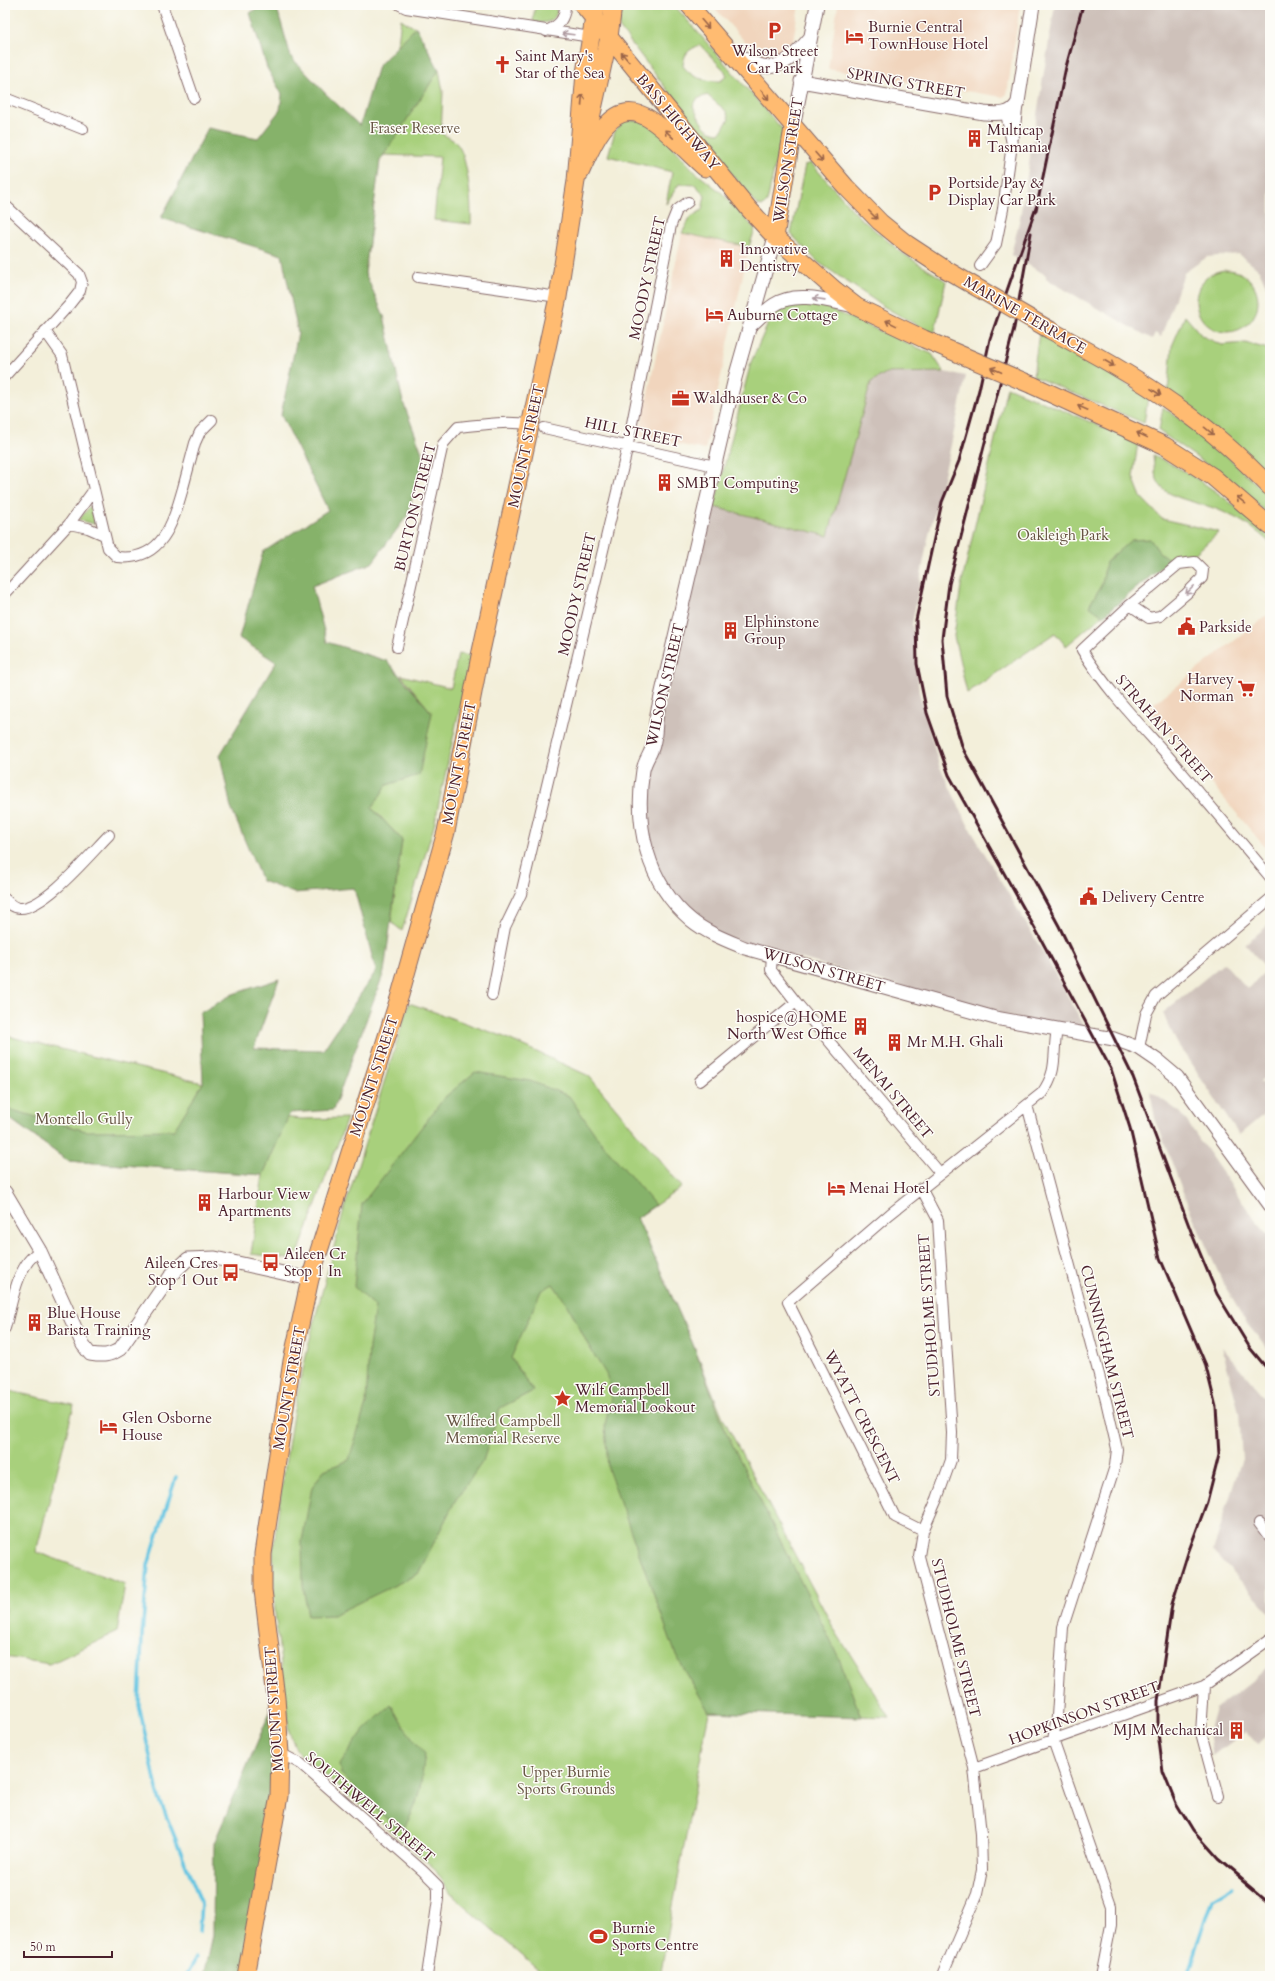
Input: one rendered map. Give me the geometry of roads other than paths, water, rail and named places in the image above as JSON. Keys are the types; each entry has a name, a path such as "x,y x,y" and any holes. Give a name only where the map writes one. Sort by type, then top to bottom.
{"highway":[{"name":"MOUNT STREET","path":"576,181 596,104 614,5"},
{"path":"689,5 793,128"},
{"name":"MOUNT STREET","path":"246,1976 279,1796 280,1753 276,1698 263,1590 263,1554 291,1368 310,1279 400,995 446,832 480,656 538,427 576,181 582,100 591,37 591,9"},
{"name":"BASS HIGHWAY","path":"591,9 609,37 749,209 775,237"},
{"path":"591,37 609,37"},
{"path":"576,181 603,128 621,114 634,112 660,125 749,209"},
{"name":"WILSON STREET","path":"775,237 793,128"},
{"name":"MARINE TERRACE","path":"793,128 880,222 907,244 945,269 1134,377 1179,407 1240,456 1270,487"},
{"path":"775,237 835,290 857,307 924,339 1032,385 1165,446 1213,477 1270,526"}],"street":[{"path":"162,5 194,98"},
{"path":"400,5 406,8 591,37"},
{"path":"546,31 555,27 562,20 565,5"},
{"name":"WILSON STREET","path":"793,128 817,5"},
{"path":"1011,155 1032,5"},
{"path":"722,44 750,63 768,68 777,66 793,58 811,37"},
{"name":"SPRING STREET","path":"801,81 984,113 1006,113"},
{"path":"5,98 83,129"},
{"path":"1006,113 1015,108 1019,98"},
{"name":"MARINE TERRACE","path":"980,266 991,252 998,237 1011,155 1011,137 1006,113"},
{"name":"MOODY STREET","path":"492,995 505,927 521,894 627,446 671,225 677,210 688,202"},
{"path":"5,205 79,274 82,282 80,291 5,376"},
{"name":"WILSON STREET","path":"775,237 735,378 657,714 653,745 644,768 641,790 641,828 649,859 664,889 675,904 692,920 716,935 745,948 958,1009 994,1018 1104,1036 1139,1048 1177,1077 1270,1205"},
{"path":"418,277 558,297"},
{"path":"750,326 774,305 784,300 802,298 818,299 857,307"},
{"path":"45,331 62,355 104,535 108,548 117,557 127,558 142,555 153,548 167,534 175,516 195,443 200,432 212,420"},
{"name":"BURTON STREET","path":"397,647 443,444 458,427 520,422 538,427"},
{"name":"HILL STREET","path":"538,427 715,466"},
{"path":"5,594 69,524 93,491"},
{"path":"69,524 88,528 104,535"},
{"name":"STRAHAN STREET","path":"1130,605 1149,618 1160,616 1181,599 1202,578 1203,570 1195,562 1179,564 1130,605 1082,650 1097,675 1270,877"},
{"path":"5,898 10,905 20,908 35,905 51,894 109,835"},
{"path":"1139,1048 1146,1014 1156,996 1270,899"},
{"name":"MENAI STREET","path":"772,955 771,970 796,1002 940,1173"},
{"path":"700,1081 796,1002"},
{"path":"921,1188 1042,1092 1051,1080 1054,1068 1057,1029"},
{"name":"CUNNINGHAM STREET","path":"1027,1105 1106,1401 1116,1449 1115,1466 1064,1627 1057,1716 1053,1740 1111,1906 1111,1925 1101,1976"},
{"name":"WYATT CRESCENT","path":"921,1188 788,1302 896,1517 923,1531"},
{"name":"STUDHOLME STREET","path":"921,1188 938,1220 952,1433 951,1460 937,1499 923,1531 919,1556 974,1768 982,1834 982,1870 977,1894 942,1976"},
{"path":"5,1192 40,1251 83,1345 90,1354 102,1356 111,1355 120,1349 172,1274 188,1259 216,1258 310,1279"},
{"path":"5,1328 24,1266 32,1255 40,1251"},
{"path":"1259,1523 1270,1538"},
{"name":"HOPKINSON STREET","path":"974,1768 1204,1686 1270,1639"},
{"path":"1204,1686 1202,1733 1218,1796"},
{"name":"SOUTHWELL STREET","path":"280,1753 301,1764 423,1870 438,1886 438,1899 427,1976"}],"waterway":[{"path":"176,1477 148,1565 142,1635 139,1706 159,1798 201,1902 199,1932"},
{"path":"1188,1976 1213,1899 1233,1887"},
{"path":"186,1976 196,1958"}],"railway":[{"path":"1036,210 1066,67 1083,5"},
{"path":"1037,205 990,339 979,390 959,461 942,502 916,620 917,664 927,713 949,775 1037,932 1111,1069 1130,1128 1160,1258 1205,1363 1216,1407 1219,1455 1207,1502 1188,1553 1172,1604 1158,1701 1158,1733 1163,1771 1176,1803 1193,1831 1218,1859 1270,1903"},
{"path":"1031,233 1014,328 949,584 942,639 947,696 963,749 1059,926 1133,1077 1192,1234 1217,1294 1250,1348 1270,1372"}],"place":[{"name":"Wilson Street Car Park","path":"775,30"},
{"name":"Burnie Central TownHouse Hotel","path":"855,36"},
{"name":"Saint Mary's Star of the Sea","path":"502,65"},
{"name":"Multicap Tasmania","path":"974,139"},
{"name":"Portside Pay & Display Car Park","path":"935,192"},
{"name":"Innovative Dentistry","path":"727,258"},
{"name":"Auburne Cottage","path":"714,315"},
{"name":"Waldhauser & Co","path":"680,398"},
{"name":"SMBT Computing","path":"664,483"},
{"name":"Parkside","path":"1186,627"},
{"name":"Elphinstone Group","path":"731,631"},
{"name":"Harvey Norman","path":"1247,688"},
{"name":"Delivery Centre","path":"1089,897"},
{"name":"hospice@HOME North West Office","path":"860,1026"},
{"name":"Mr M.H. Ghali","path":"894,1042"},
{"name":"Menai Hotel","path":"836,1188"},
{"name":"Harbour View Apartments","path":"205,1203"},
{"name":"Aileen Cr Stop 1 In","path":"271,1263"},
{"name":"Aileen Cres Stop 1 Out","path":"231,1272"},
{"name":"Blue House Barista Training","path":"34,1322"},
{"name":"Wilf Campbell Memorial Lookout","path":"562,1399"},
{"name":"Glen Osborne House","path":"109,1427"},
{"name":"MJM Mechanical","path":"1236,1730"},
{"name":"Burnie Sports Centre","path":"599,1937"}],"park label":[{"name":"Fraser Reserve","path":"415,128"},
{"name":"Oakleigh Park","path":"1063,535"},
{"name":"Montello Gully","path":"84,1119"},
{"name":"Wilfred Campbell Memorial Reserve","path":"503,1430"},
{"name":"Upper Burnie Sports Grounds","path":"566,1780"}]}
